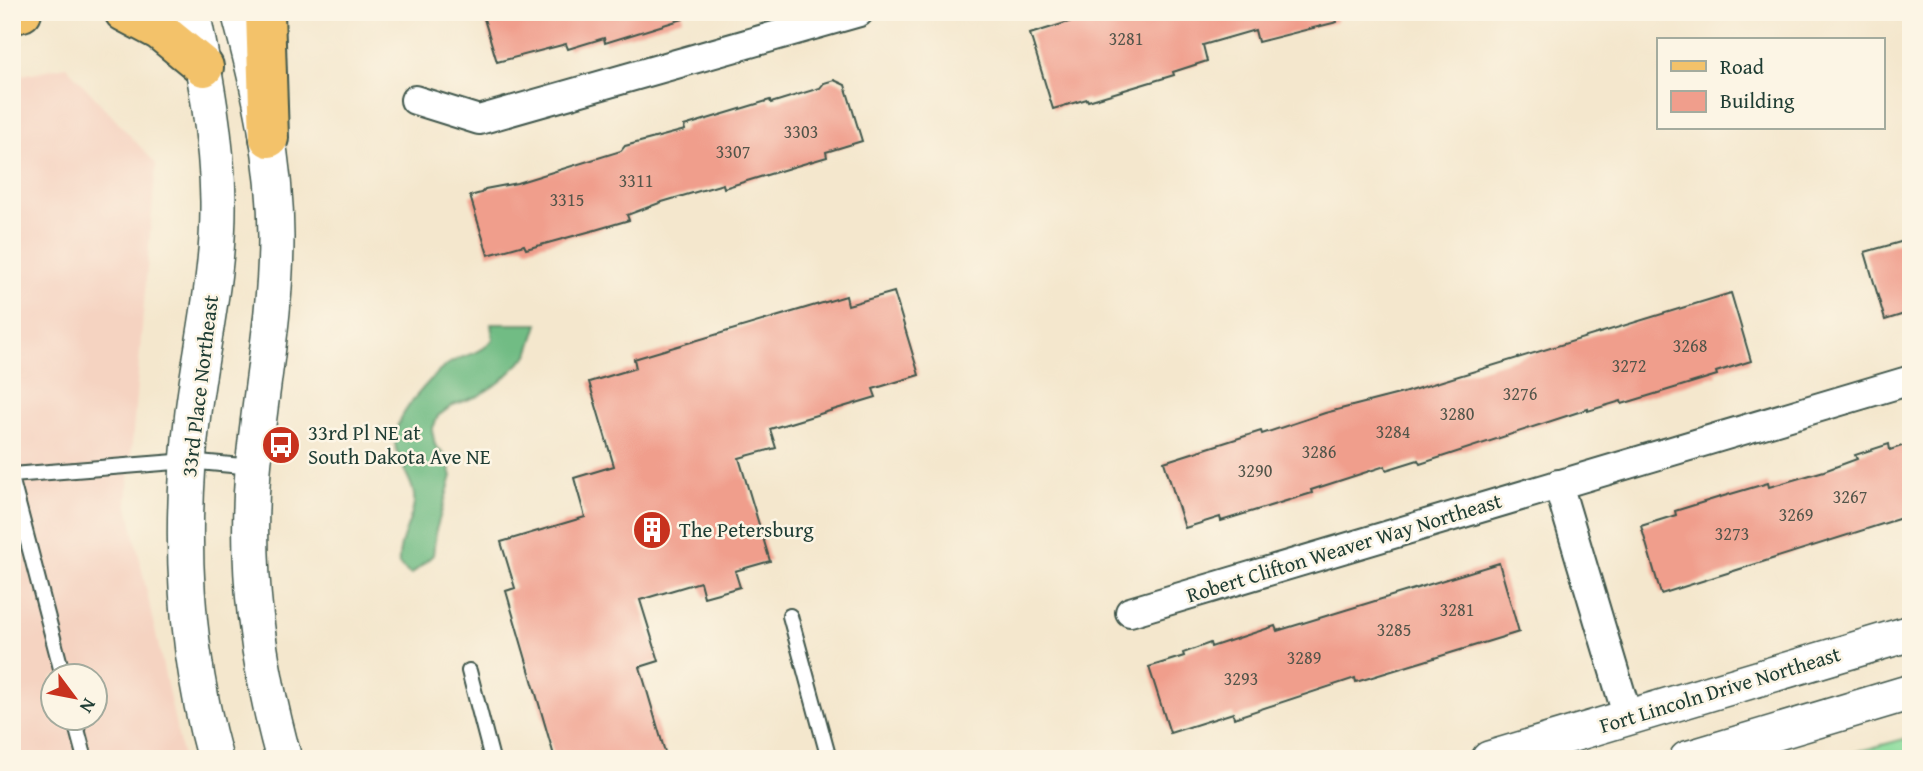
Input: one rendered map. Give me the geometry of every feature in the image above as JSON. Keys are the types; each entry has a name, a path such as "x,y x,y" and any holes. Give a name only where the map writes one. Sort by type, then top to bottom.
{"main road":[{"path":"12,15 22,12"},
{"path":"124,12 160,31 204,67"},
{"path":"265,12 269,138"}],"street":[{"name":"33rd Place Northeast","path":"192,12 211,111 218,201 211,300 193,411 188,461 186,546 193,651 215,759"},
{"path":"239,12 269,138 275,201 275,275 269,354 253,467 250,534 252,600 263,674 284,759"},
{"path":"415,100 479,120 859,12"},
{"name":"Robert Clifton Weaver Way Northeast","path":"1130,612 1911,380"},
{"path":"1558,484 1628,718"},
{"name":"Fort Lincoln Drive Northeast","path":"1489,759 1911,633"},
{"path":"1687,759 1911,692"}],"lane":[{"path":"12,475 188,461 253,467"},
{"path":"12,481 59,662"},
{"path":"790,617 829,759"},
{"path":"469,671 492,759"},
{"path":"78,732 85,759"}],"shaded area":[{"path":"66,66 156,164 127,501 183,759 12,759 12,77"}],"green space":[{"path":"491,324 538,324 528,355 500,382 478,396 453,405 438,416 432,430 435,445 446,457 452,476 436,530 433,555 411,575 399,565 400,549 414,495 395,446 397,428 407,408 440,371 453,361 478,351 493,339"},
{"path":"1911,737 1911,759 1858,759 1845,755"}],"building":[{"path":"482,12 682,12 683,19 605,43 604,38 568,49 566,44 497,62"},
{"path":"1108,12 1335,12 1337,22 1258,42 1255,30 1203,45 1207,61 1173,72 1174,75 1053,109 1030,34"},
{"path":"834,80 845,85 862,141 826,152 827,157 724,188 723,184 662,202 627,215 629,220 526,249 524,245 488,255 470,196 485,189 517,183 621,151 625,146 685,130 684,126 820,88 824,83"},
{"path":"1911,239 1911,312 1885,320 1865,252"},
{"name":"The Petersburg","path":"894,292 919,375 873,389 876,397 770,429 776,448 739,458 770,561 735,571 740,587 704,597 700,582 640,600 659,661 640,667 667,759 555,759 506,591 515,588 501,542 585,517 574,478 614,466 589,382 636,368 634,359 846,296 848,305"},
{"path":"1731,293 1751,361 1716,372 1717,375 1622,404 1621,401 1588,409 1420,464 1418,460 1386,470 1385,466 1311,490 1312,493 1221,521 1220,517 1185,528 1164,462 1261,431 1262,434 1325,413 1403,393"},
{"path":"1911,443 1911,515 1661,594 1641,526 1676,515 1675,511 1717,498 1824,471 1857,459 1855,455 1889,444 1890,450"},
{"path":"1499,563 1519,632 1356,682 1355,678 1234,718 1233,713 1170,733 1149,667 1184,656 1183,653 1210,643 1211,647 1275,626 1277,631"}],"place":[{"name":"33rd Pl NE at South Dakota Ave NE","path":"281,445"},
{"name":"The Petersburg","path":"652,530"}]}
